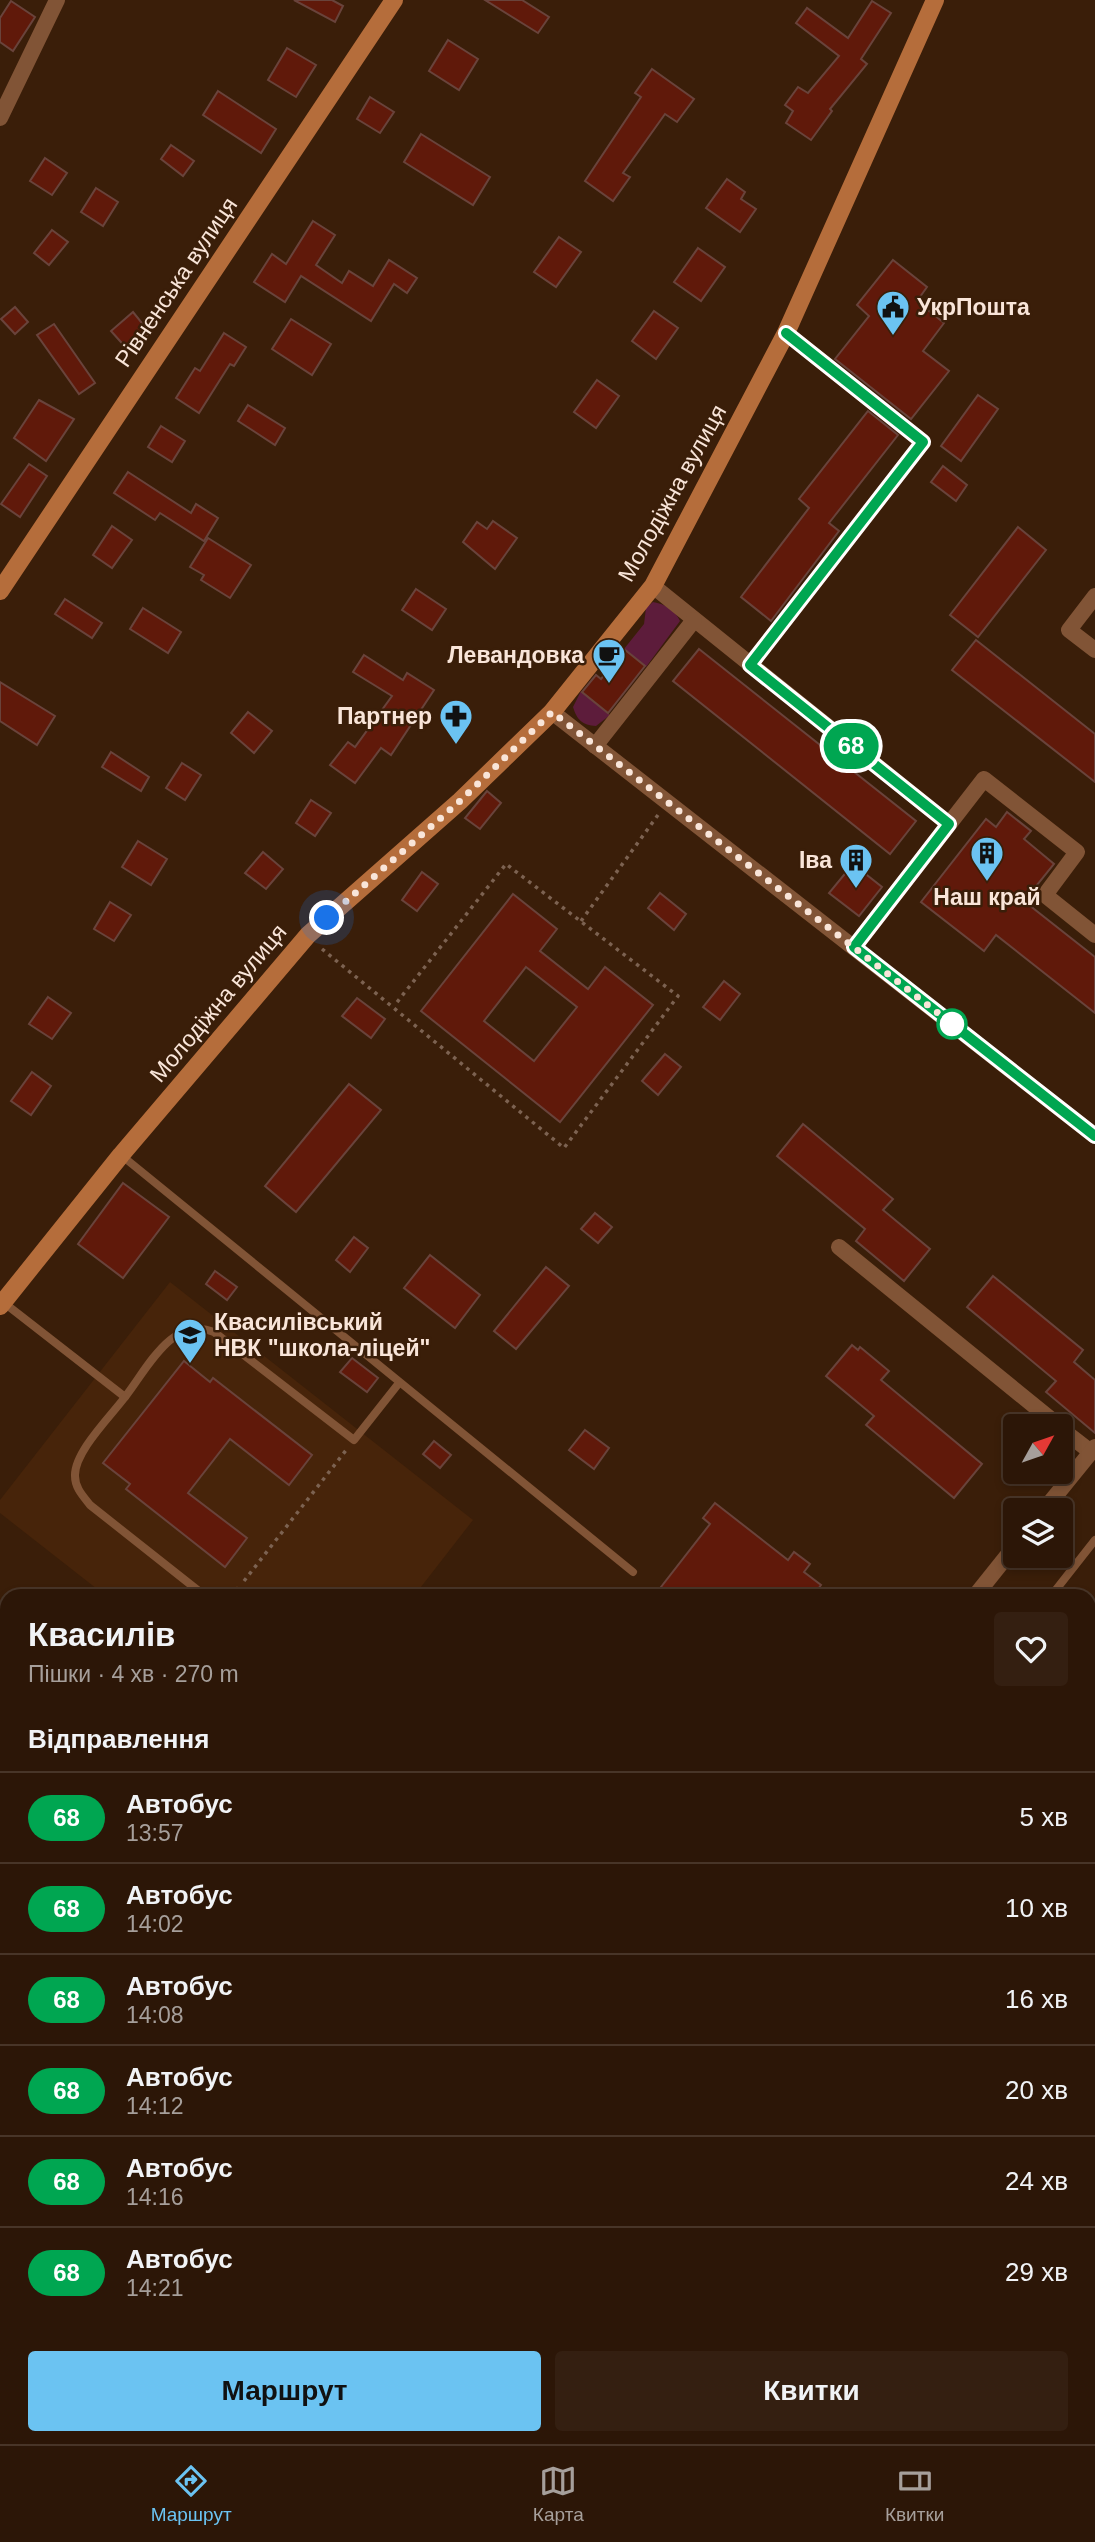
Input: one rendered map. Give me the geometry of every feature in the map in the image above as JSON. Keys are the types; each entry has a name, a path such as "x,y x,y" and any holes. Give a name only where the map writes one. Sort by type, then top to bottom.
{"street":[{"path":"0,118 57,0"},
{"name":"Рівненська вулиця","path":"0,591 394,0"},
{"name":"Молодіжна вулиця","path":"1,1304 121,1155 306,937 460,801 552,712 653,586 786,333 935,0"},
{"path":"750,665 923,442 786,333"},
{"path":"653,586 949,824"},
{"path":"1095,596 1069,630 1095,650"},
{"path":"595,746 694,620"},
{"path":"552,712 1095,1136"},
{"path":"854,947 984,779 1077,852 1045,895 1095,935"},
{"path":"839,1247 1044,1414"},
{"path":"1054,1498 1093,1450 1073,1436"},
{"path":"981,1589 1003,1561"}],"lane":[{"path":"121,1155 633,1572"},
{"path":"1,1304 125,1397"},
{"path":"196,1589 100,1513 79,1491 75,1475 79,1460 125,1397 178,1332 201,1327 214,1332 354,1440 399,1383"},
{"path":"1056,1589 1095,1540"}],"path":[{"path":"581,921 668,803"},
{"path":"306,937 394,1006 564,1148 678,996 506,864 394,1006"},
{"path":"238,1589 354,1440"}],"shaded area":[{"path":"653,602 669,608 680,621 646,667 624,649 644,624 646,608"},
{"path":"581,691 610,715 596,726 584,723 575,712 573,707"},
{"name":"Квасилівський НВК \"школа-ліцей\"","path":"170,1282 473,1520 419,1589 97,1589 0,1513 0,1500"}],"building":[{"path":"294,0 332,0 343,6 335,22"},
{"path":"485,0 522,0 549,17 538,33"},
{"path":"11,1 35,17 13,51 0,42 0,18"},
{"path":"872,1 891,13 861,59 867,64 830,109 832,111 811,140 786,123 793,111 785,105 798,87 808,93 839,56 796,23 807,8 848,38"},
{"path":"448,40 478,59 459,90 429,71"},
{"path":"287,48 316,65 296,97 268,80"},
{"path":"652,69 694,99 677,122 665,114 623,173 630,177 613,201 585,181 641,97 635,93"},
{"path":"218,91 276,129 261,153 203,115"},
{"path":"370,97 394,112 380,133 357,119"},
{"path":"421,134 490,177 473,205 404,162"},
{"path":"171,145 194,161 183,176 161,159"},
{"path":"45,158 67,173 52,195 30,181"},
{"path":"727,179 745,192 741,199 756,209 740,232 706,208"},
{"path":"96,188 118,202 103,226 81,212"},
{"path":"313,221 335,235 316,265 342,283 349,271 373,286 389,260 417,278 407,293 394,284 371,321 301,276 285,302 254,282 272,254 286,264"},
{"path":"52,230 68,242 49,265 34,253"},
{"path":"559,237 581,252 556,287 534,272"},
{"path":"698,248 725,267 701,301 674,282"},
{"name":"УкрПошта","path":"893,260 927,287 917,301 944,323 923,351 949,371 911,419 835,359 869,316 857,305"},
{"path":"15,307 28,322 15,334 1,319"},
{"path":"654,311 678,328 656,359 632,341"},
{"path":"133,312 150,333 129,351 111,331"},
{"path":"291,319 331,344 312,375 272,349"},
{"path":"54,324 95,383 79,394 37,335"},
{"path":"224,333 246,347 234,366 230,364 199,413 176,398 195,368 200,371"},
{"path":"597,380 619,396 596,428 574,412"},
{"path":"978,395 998,409 961,461 941,446"},
{"path":"39,400 74,419 46,461 14,438"},
{"path":"248,405 285,428 275,445 238,421"},
{"path":"868,411 898,435 829,523 839,531 771,621 741,597 809,508 799,499"},
{"path":"161,426 185,441 172,462 148,447"},
{"path":"29,464 47,476 20,517 1,504"},
{"path":"943,466 967,485 956,501 931,482"},
{"path":"128,472 191,513 196,504 218,518 204,541 160,513 155,520 114,493"},
{"path":"493,521 517,538 495,569 463,542 477,522 487,529"},
{"path":"112,526 132,540 112,568 93,555"},
{"path":"1018,527 1046,550 978,637 950,615"},
{"path":"208,538 251,565 230,598 201,580 204,575 190,567"},
{"path":"416,589 446,609 432,630 402,610"},
{"path":"65,599 102,623 92,638 55,614"},
{"path":"143,608 181,632 168,653 130,629"},
{"path":"976,640 1095,734 1095,782 952,670"},
{"name":"Левандовка","path":"624,649 645,666 608,713 582,692 596,675 601,679"},
{"path":"699,649 916,821 890,854 673,681"},
{"path":"364,655 403,680 407,673 434,690 391,755 381,748 355,783 330,765 348,742 355,747 392,696 353,672"},
{"path":"0,682 55,716 37,745 0,721"},
{"path":"248,712 272,731 254,753 231,733"},
{"path":"111,752 149,777 141,791 102,767"},
{"path":"182,763 201,775 185,800 166,788"},
{"path":"487,791 501,803 480,829 465,818"},
{"path":"311,800 331,813 315,836 296,823"},
{"name":"Наш край","path":"1007,812 1031,831 1024,839 1054,864 1024,901 1095,957 1095,1013 996,935 984,951 921,902 986,819 996,827"},
{"path":"138,841 167,859 151,885 122,867"},
{"path":"263,852 283,869 266,889 245,873"},
{"name":"Іва","path":"853,864 882,887 859,916 829,893"},
{"path":"422,872 438,884 417,911 402,900"},
{"path":"660,893 686,914 674,930 648,908"},
{"path":"513,894 557,929 540,951 588,989 605,967 653,1005 560,1122 421,1011","holes":["526,967 577,1007 534,1061 484,1021"]},
{"path":"110,902 131,915 114,941 94,929"},
{"path":"724,981 740,994 720,1020 703,1007"},
{"path":"48,997 71,1013 52,1039 29,1024"},
{"path":"357,998 385,1019 371,1038 342,1016"},
{"path":"665,1054 681,1067 658,1095 642,1081"},
{"path":"32,1072 51,1086 31,1115 11,1101"},
{"path":"349,1084 381,1110 296,1212 265,1186"},
{"path":"803,1124 893,1199 883,1210 930,1249 904,1281 856,1241 865,1229 777,1156"},
{"path":"123,1183 169,1217 123,1278 78,1244"},
{"path":"595,1213 612,1227 598,1243 581,1229"},
{"path":"354,1237 368,1248 350,1272 336,1260"},
{"path":"430,1255 480,1295 455,1328 404,1288"},
{"path":"546,1267 569,1286 516,1349 494,1331"},
{"path":"215,1271 237,1287 227,1300 206,1284"},
{"path":"993,1276 1083,1350 1074,1362 1095,1380 1095,1433 1046,1392 1056,1381 967,1307"},
{"path":"852,1345 858,1350 860,1347 889,1371 881,1380 982,1464 954,1498 866,1425 874,1416 826,1376"},
{"path":"352,1358 378,1378 367,1392 340,1372"},
{"path":"184,1361 210,1382 213,1378 312,1455 289,1485 230,1439 188,1493 247,1538 225,1567 126,1489 130,1484 103,1463"},
{"path":"585,1430 609,1448 594,1469 569,1450"},
{"path":"434,1441 451,1455 440,1468 423,1454"},
{"path":"715,1503 788,1560 794,1552 810,1564 804,1572 821,1585 818,1589 659,1589 710,1524 703,1518"}],"bus line":[{"name":"68","path":"786,333 923,442 750,665 949,824 854,947 1095,1136"}],"place":[{"name":"УкрПошта","path":"893,337"},
{"name":"Левандовка","path":"609,685"},
{"name":"Партнер","path":"456,746"},
{"name":"Наш край","path":"987,883"},
{"name":"Іва","path":"856,890"},
{"name":"Квасилівський НВК \"школа-ліцей\"","path":"190,1365"}],"route":[{"path":"327,918 460,801 552,712 952,1024"}]}
